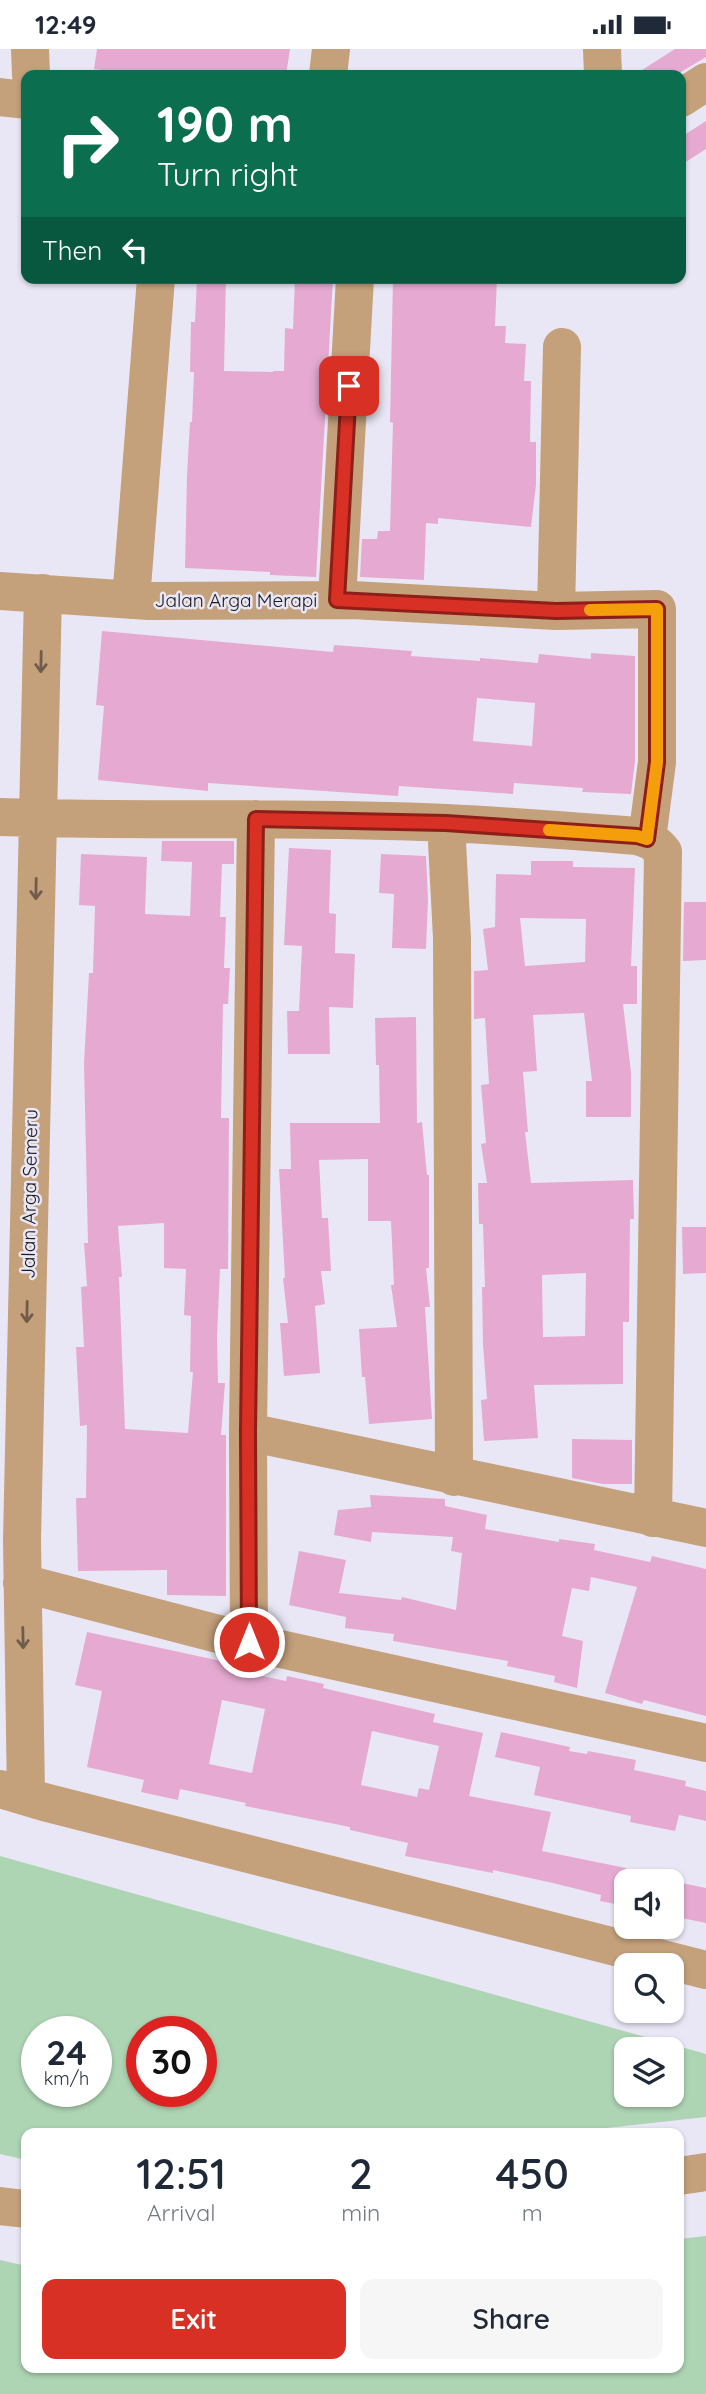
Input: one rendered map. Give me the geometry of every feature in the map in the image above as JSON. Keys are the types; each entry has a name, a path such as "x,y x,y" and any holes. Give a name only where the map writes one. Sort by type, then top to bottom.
{"street":[{"path":"30,49 31,70"},
{"path":"329,70 331,49"},
{"path":"602,49 603,70"},
{"path":"686,95 706,82"},
{"path":"0,97 21,99"},
{"path":"131,600 156,284"},
{"path":"337,600 355,284"},
{"path":"556,611 562,347"},
{"name":"Jalan Arga Merapi","path":"0,591 131,600 337,600 556,611 657,609 657,762 647,839"},
{"name":"Jalan Arga Semeru","path":"13,1792 22,1583 11,1538 43,593"},
{"path":"0,817 446,823 637,836 647,839 663,852 653,1518"},
{"path":"249,1642 248,1432 256,819"},
{"path":"446,823 452,938 454,1477"},
{"path":"248,1432 706,1528"},
{"path":"22,1583 249,1642 706,1743"},
{"path":"13,1792 706,1970"},
{"path":"684,2149 706,2147"},
{"path":"684,2175 706,2172"},
{"path":"0,2206 21,2208"}],"green space":[{"path":"0,1856 645,2037 614,2037 614,2107 684,2107 684,2048 706,2054 706,2117 606,2128 21,2128 21,2159 0,2154"},
{"path":"706,2236 706,2394 0,2394 0,2260 21,2265 21,2373 684,2373 684,2238"}],"building":[{"path":"97,49 290,49 287,70 94,69"},
{"path":"675,49 706,49 706,57 684,70 642,70"},
{"path":"706,121 706,149 686,162 686,134"},
{"path":"197,284 226,284 224,371 284,371 285,328 293,329 295,284 333,284 316,577 185,568 187,475 194,372 190,372 191,322 195,322"},
{"path":"393,284 497,284 495,326 506,326 505,343 526,344 524,381 531,381 530,442 536,442 536,485 531,527 438,518 438,524 426,523 424,580 360,577 362,539 377,539 378,531 390,531 393,423 390,422"},
{"path":"102,631 333,652 334,645 412,651 411,656 480,661 480,658 538,663 539,654 591,659 591,653 635,656 635,761 631,794 582,792 583,788 514,783 513,794 399,786 398,796 208,783 208,791 98,780 104,706 96,705","holes":["477,698 535,703 532,746 473,741"]},
{"path":"162,841 234,841 234,864 222,864 220,917 226,917 224,968 230,968 228,1004 223,1004 221,1118 229,1118 228,1269 220,1269 217,1337 218,1383 225,1383 221,1435 226,1435 226,1596 167,1595 167,1570 78,1571 76,1498 86,1498 87,1425 80,1426 76,1347 84,1347 81,1287 87,1286 84,1243 88,1243 84,1063 89,973 93,973 95,906 79,905 81,854 147,857 145,914 190,916 192,862 161,861","holes":["164,1223 164,1268 186,1269 184,1315 191,1316 190,1372 193,1372 188,1433 125,1429 119,1277 122,1277 118,1226"]},
{"path":"289,848 331,850 329,913 336,914 335,953 355,954 353,1008 329,1007 330,1054 288,1054 287,1011 299,1011 302,946 284,945"},
{"path":"381,854 426,856 426,949 392,948 394,894 379,893"},
{"path":"531,861 573,861 573,867 635,868 631,966 637,966 637,1004 623,1004 631,1072 631,1117 586,1117 586,1081 592,1081 584,1013 533,1015 537,1071 523,1072 528,1132 525,1132 531,1183 633,1180 629,1322 623,1322 623,1384 534,1385 538,1438 484,1441 481,1400 487,1399 483,1344 482,1287 485,1287 483,1224 479,1224 478,1183 487,1183 481,1144 486,1143 481,1085 489,1084 485,1018 474,1019 474,971 488,970 483,929 495,927 496,874 531,875","holes":["520,918 586,919 585,962 525,966","586,1273 585,1336 543,1337 542,1275"]},
{"path":"684,902 706,902 706,960 683,961"},
{"path":"416,1017 417,1123 422,1122 429,1175 429,1268 426,1268 430,1307 425,1307 432,1419 369,1424 359,1329 397,1327 391,1285 394,1285 391,1221 368,1221 368,1159 319,1160 322,1218 328,1218 331,1271 321,1271 325,1304 315,1306 320,1373 284,1376 280,1323 288,1323 283,1278 279,1169 291,1169 290,1123 380,1123 375,1018"},
{"path":"682,1227 706,1227 706,1273 683,1274"},
{"path":"572,1439 632,1440 632,1484 603,1484 572,1478"},
{"path":"370,1495 445,1499 445,1506 487,1515 485,1529 559,1542 559,1539 595,1544 594,1550 650,1562 652,1556 706,1569 706,1716 644,1700 642,1704 605,1693 637,1587 591,1577 589,1591 572,1588 562,1636 583,1641 577,1688 554,1682 555,1676 507,1666 508,1661 393,1641 394,1634 345,1628 346,1617 289,1605 299,1551 346,1560 339,1593 401,1600 402,1597 456,1610 462,1553 451,1551 453,1537 372,1532 371,1542 334,1535 338,1510 371,1507"},
{"path":"87,1632 230,1663 229,1669 286,1681 287,1676 324,1684 323,1688 435,1714 433,1722 483,1733 469,1796 551,1812 542,1851 626,1868 614,1869 614,1904 600,1901 601,1895 553,1883 405,1856 408,1843 350,1830 350,1827 245,1806 246,1803 180,1789 178,1800 141,1792 144,1780 87,1767 102,1691 75,1685","holes":["222,1700 265,1709 252,1773 209,1764","372,1731 439,1746 429,1790 419,1788 417,1797 361,1785"]},
{"path":"501,1732 570,1747 569,1751 587,1754 588,1751 636,1760 634,1770 686,1781 685,1786 706,1791 706,1821 679,1815 675,1831 630,1822 631,1816 534,1795 540,1767 495,1757"},
{"path":"684,1883 706,1888 706,1923 684,1918"}],"slow traffic":[{"path":"549,830 647,839 657,762 657,609 590,610"}],"route":[{"path":"249,1642 248,1432 256,819 446,823 637,836 647,839 657,762 657,609 556,611 337,600 349,386"}]}
